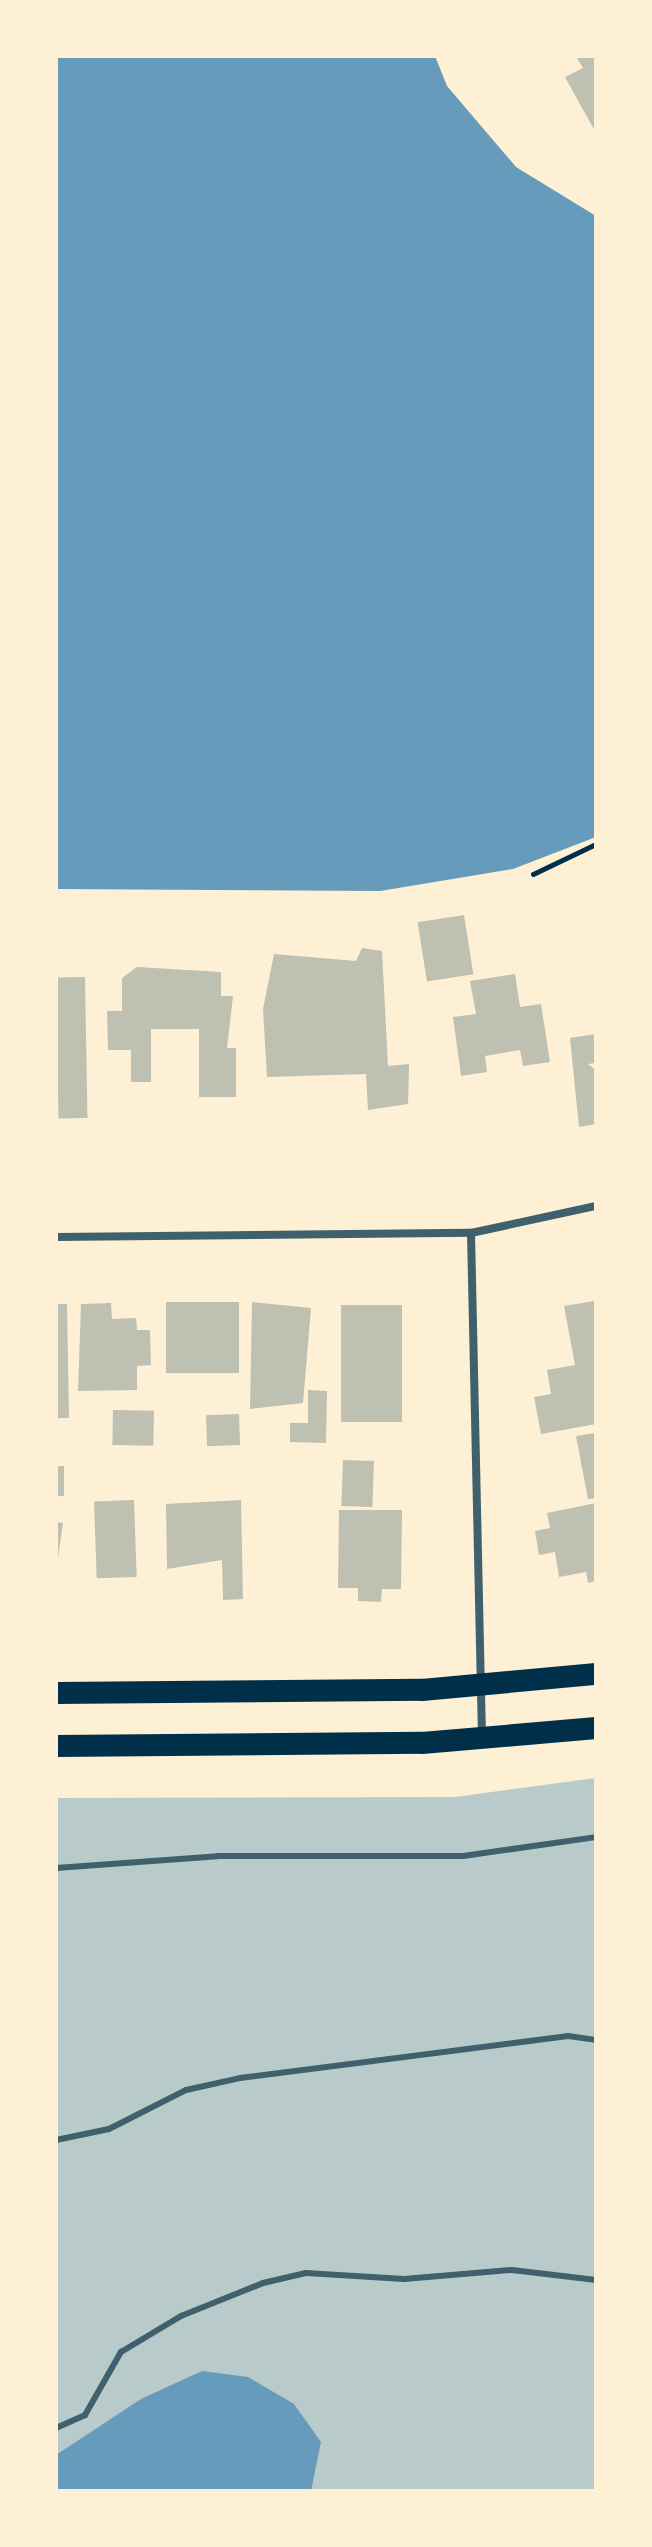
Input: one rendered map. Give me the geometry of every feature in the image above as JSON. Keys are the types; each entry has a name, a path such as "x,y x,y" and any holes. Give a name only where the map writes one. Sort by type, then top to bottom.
{"highway":[{"path":"56,1693 481,1687 596,1674"},
{"path":"56,1746 482,1741 596,1728"}],"street":[{"path":"56,1237 471,1233 596,1206"},
{"path":"471,1233 482,1741"}],"lane":[{"path":"56,1868 218,1856 463,1856 596,1837"},
{"path":"56,2140 109,2129 186,2090 240,2078 568,2036 596,2040"},
{"path":"56,2428 85,2415 121,2352 181,2316 263,2283 306,2273 404,2279 512,2270 596,2280"}],"path":[{"path":"533,874 596,844"}],"shaded area":[{"path":"596,1778 596,2491 56,2491 56,1798 455,1797"}],"water":[{"path":"56,56 435,56 447,86 516,167 596,216 596,837 513,869 380,891 56,889"},
{"path":"202,2371 248,2377 294,2404 321,2442 311,2491 56,2491 56,2455 141,2399"}],"building":[{"path":"576,56 596,56 596,133 565,77 583,68"},
{"path":"464,915 473,974 427,982 418,922"},
{"path":"362,948 382,951 388,1066 409,1064 408,1104 368,1110 366,1074 267,1077 263,1009 274,954 356,961"},
{"path":"137,967 221,972 221,996 233,996 227,1048 236,1048 236,1097 199,1097 199,1029 151,1029 151,1082 131,1082 131,1050 108,1050 107,1011 122,1011 122,978"},
{"path":"515,974 520,1007 541,1004 550,1062 523,1066 520,1050 485,1056 487,1072 461,1076 453,1017 476,1014 470,981"},
{"path":"85,977 87,1118 58,1118 56,978"},
{"path":"596,1034 596,1063 588,1064 596,1070 596,1124 579,1127 570,1038"},
{"path":"594,1301 596,1424 541,1434 534,1397 551,1394 547,1370 575,1365 564,1306"},
{"path":"166,1302 239,1302 239,1373 166,1373"},
{"path":"252,1302 311,1308 303,1403 250,1409"},
{"path":"111,1303 112,1319 136,1318 137,1330 150,1330 151,1365 137,1366 137,1390 78,1391 81,1304"},
{"path":"56,1304 67,1304 69,1418 56,1418"},
{"path":"341,1305 402,1305 402,1422 341,1422"},
{"path":"308,1390 327,1391 326,1443 290,1442 290,1423 308,1423"},
{"path":"113,1410 154,1411 153,1446 112,1445"},
{"path":"239,1414 240,1445 207,1446 206,1415"},
{"path":"596,1433 596,1498 588,1499 576,1436"},
{"path":"343,1460 374,1461 372,1507 341,1506"},
{"path":"56,1466 64,1466 64,1496 56,1496"},
{"path":"134,1500 137,1577 97,1578 94,1501"},
{"path":"241,1500 243,1599 223,1600 222,1560 167,1569 166,1504"},
{"path":"596,1503 596,1581 588,1583 586,1572 559,1577 555,1552 539,1555 535,1531 550,1528 547,1513"},
{"path":"339,1510 402,1510 401,1589 382,1589 381,1602 358,1601 358,1588 338,1588"},
{"path":"56,1522 63,1523 56,1572"}]}
